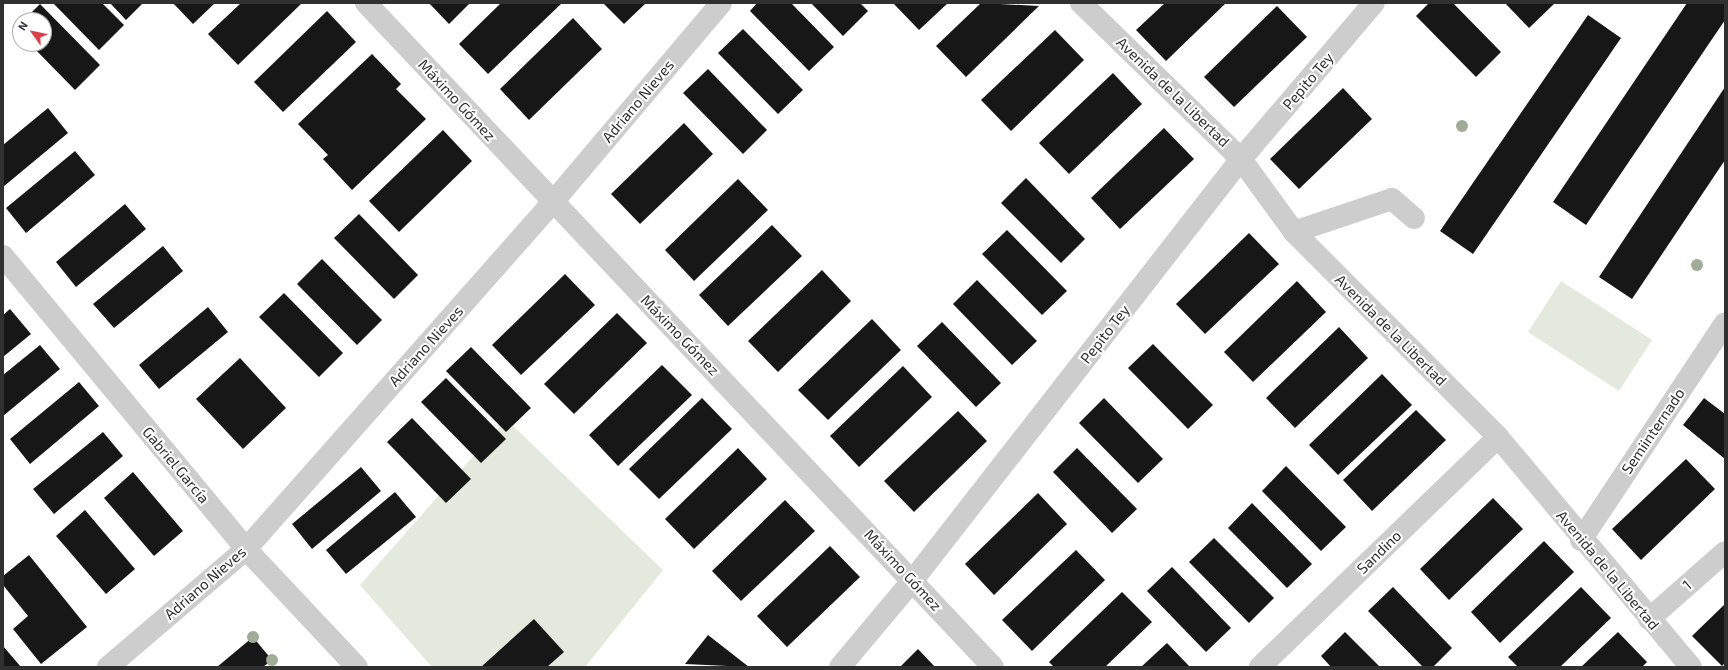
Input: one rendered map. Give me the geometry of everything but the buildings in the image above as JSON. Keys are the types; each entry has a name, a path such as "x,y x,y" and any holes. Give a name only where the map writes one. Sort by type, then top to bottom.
{"street":[{"name":"Máximo Gómez","path":"366,3 913,580 993,667"},
{"name":"Adriano Nieves","path":"108,667 246,548 553,202 721,3"},
{"name":"Avenida de la Libertad","path":"1081,3 1241,159 1294,232 1498,437 1581,540 1691,667"},
{"name":"Pepito Tey","path":"840,667 913,580 1241,159 1374,3"},
{"path":"1294,232 1392,198 1414,218"},
{"name":"Gabriel García","path":"3,256 246,548 357,667"},
{"name":"Semiinternado","path":"1581,540 1725,322"},
{"name":"Sandino","path":"1260,667 1498,437"},
{"name":"1","path":"1649,619 1725,552"}],"shaded area":[{"path":"1561,281 1652,340 1619,391 1528,332"},
{"path":"506,419 663,570 585,667 547,667 563,652 534,619 481,667 432,667 360,585"}]}
